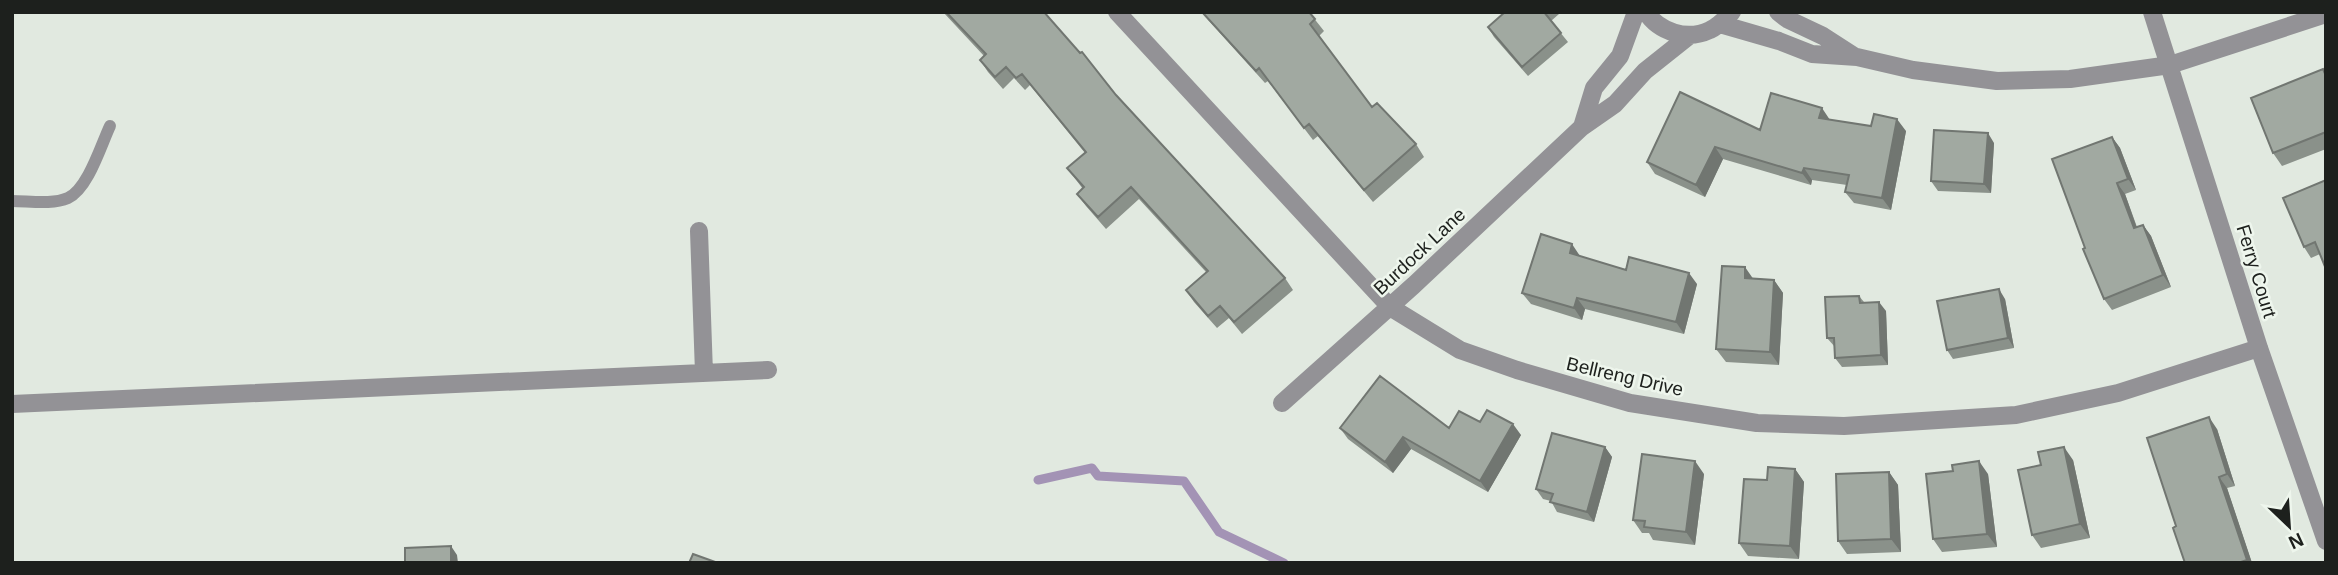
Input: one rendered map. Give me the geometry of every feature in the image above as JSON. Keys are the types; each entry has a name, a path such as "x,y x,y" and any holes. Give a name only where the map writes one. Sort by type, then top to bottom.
{"street":[{"name":"Bellreng Drive","path":"1117,12 1390,307 1460,351 1517,370 1630,403 1757,423 1844,426 2015,415 2118,393 2259,348"},
{"name":"Burdock Lane","path":"1582,127 1594,88 1620,56 1636,12"},
{"path":"1646,12 1651,21 1669,32 1689,36"},
{"path":"1778,12 1857,58"},
{"name":"Ferry Court","path":"2152,12 2259,348 2326,541"},
{"path":"1726,18 1812,54 1857,58 1913,70 1997,81 2070,79 2170,65 2326,14"},
{"name":"Burdock Lane","path":"1282,403 1390,307 1582,127 1615,104 1645,71 1689,36 1709,31 1726,18"},
{"path":"699,231 704,373"},
{"path":"12,404 768,370"}],"lane":[{"path":"12,201 68,198 87,179 110,125"}],"building":[{"path":"946,12 1044,12 1080,53 1082,52 1116,95 1285,278 1234,322 1220,306 1208,316 1186,290 1208,271 1131,187 1098,217 1077,194 1084,187 1067,168 1086,152 1022,74 1016,78 1006,67 995,77 980,60 986,54"},
{"path":"1202,12 1309,12 1315,19 1310,24 1372,107 1377,103 1416,144 1364,190 1309,124 1304,128 1259,68 1256,71"},
{"path":"1505,12 1544,12 1561,33 1522,67 1488,27"},
{"path":"2323,69 2326,76 2326,132 2273,153 2251,98"},
{"path":"1680,92 1760,130 1771,93 1822,108 1819,118 1871,126 1874,114 1897,119 1882,198 1845,192 1849,175 1804,168 1802,173 1715,147 1696,185 1647,162"},
{"path":"1934,130 1988,133 1984,184 1931,181"},
{"path":"2112,137 2128,179 2117,183 2134,228 2143,225 2163,275 2104,299 2083,249 2085,248 2052,159"},
{"path":"2326,180 2326,269 2315,242 2304,247 2283,198"},
{"path":"1541,234 1572,244 1570,253 1626,270 1629,257 1689,273 1676,322 1577,298 1574,308 1522,293"},
{"path":"1722,266 1745,267 1745,278 1774,280 1770,352 1716,349"},
{"path":"1999,289 2008,338 1947,350 1937,301"},
{"path":"1859,296 1860,303 1879,302 1881,355 1835,358 1834,338 1827,338 1825,297"},
{"path":"1380,376 1449,428 1459,411 1480,422 1487,410 1513,424 1480,481 1403,437 1385,462 1340,428"},
{"path":"2209,417 2227,474 2219,477 2247,560 2238,563 2185,563 2173,528 2176,526 2147,438"},
{"path":"1552,433 1605,447 1587,512 1550,502 1553,494 1536,489"},
{"path":"2064,447 2080,524 2032,535 2018,470 2041,465 2038,452"},
{"path":"1642,454 1695,461 1686,532 1644,527 1645,521 1633,520"},
{"path":"1979,461 1987,534 1933,539 1926,474 1953,471 1952,465"},
{"path":"1768,467 1795,469 1790,546 1739,543 1744,479 1767,480"},
{"path":"1889,472 1891,539 1838,541 1836,474"},
{"path":"451,546 451,563 405,563 405,548"},
{"path":"693,554 718,563 689,563"}],"waterway":[{"path":"1038,480 1092,468 1098,476 1184,481 1219,532 1284,563"}]}
